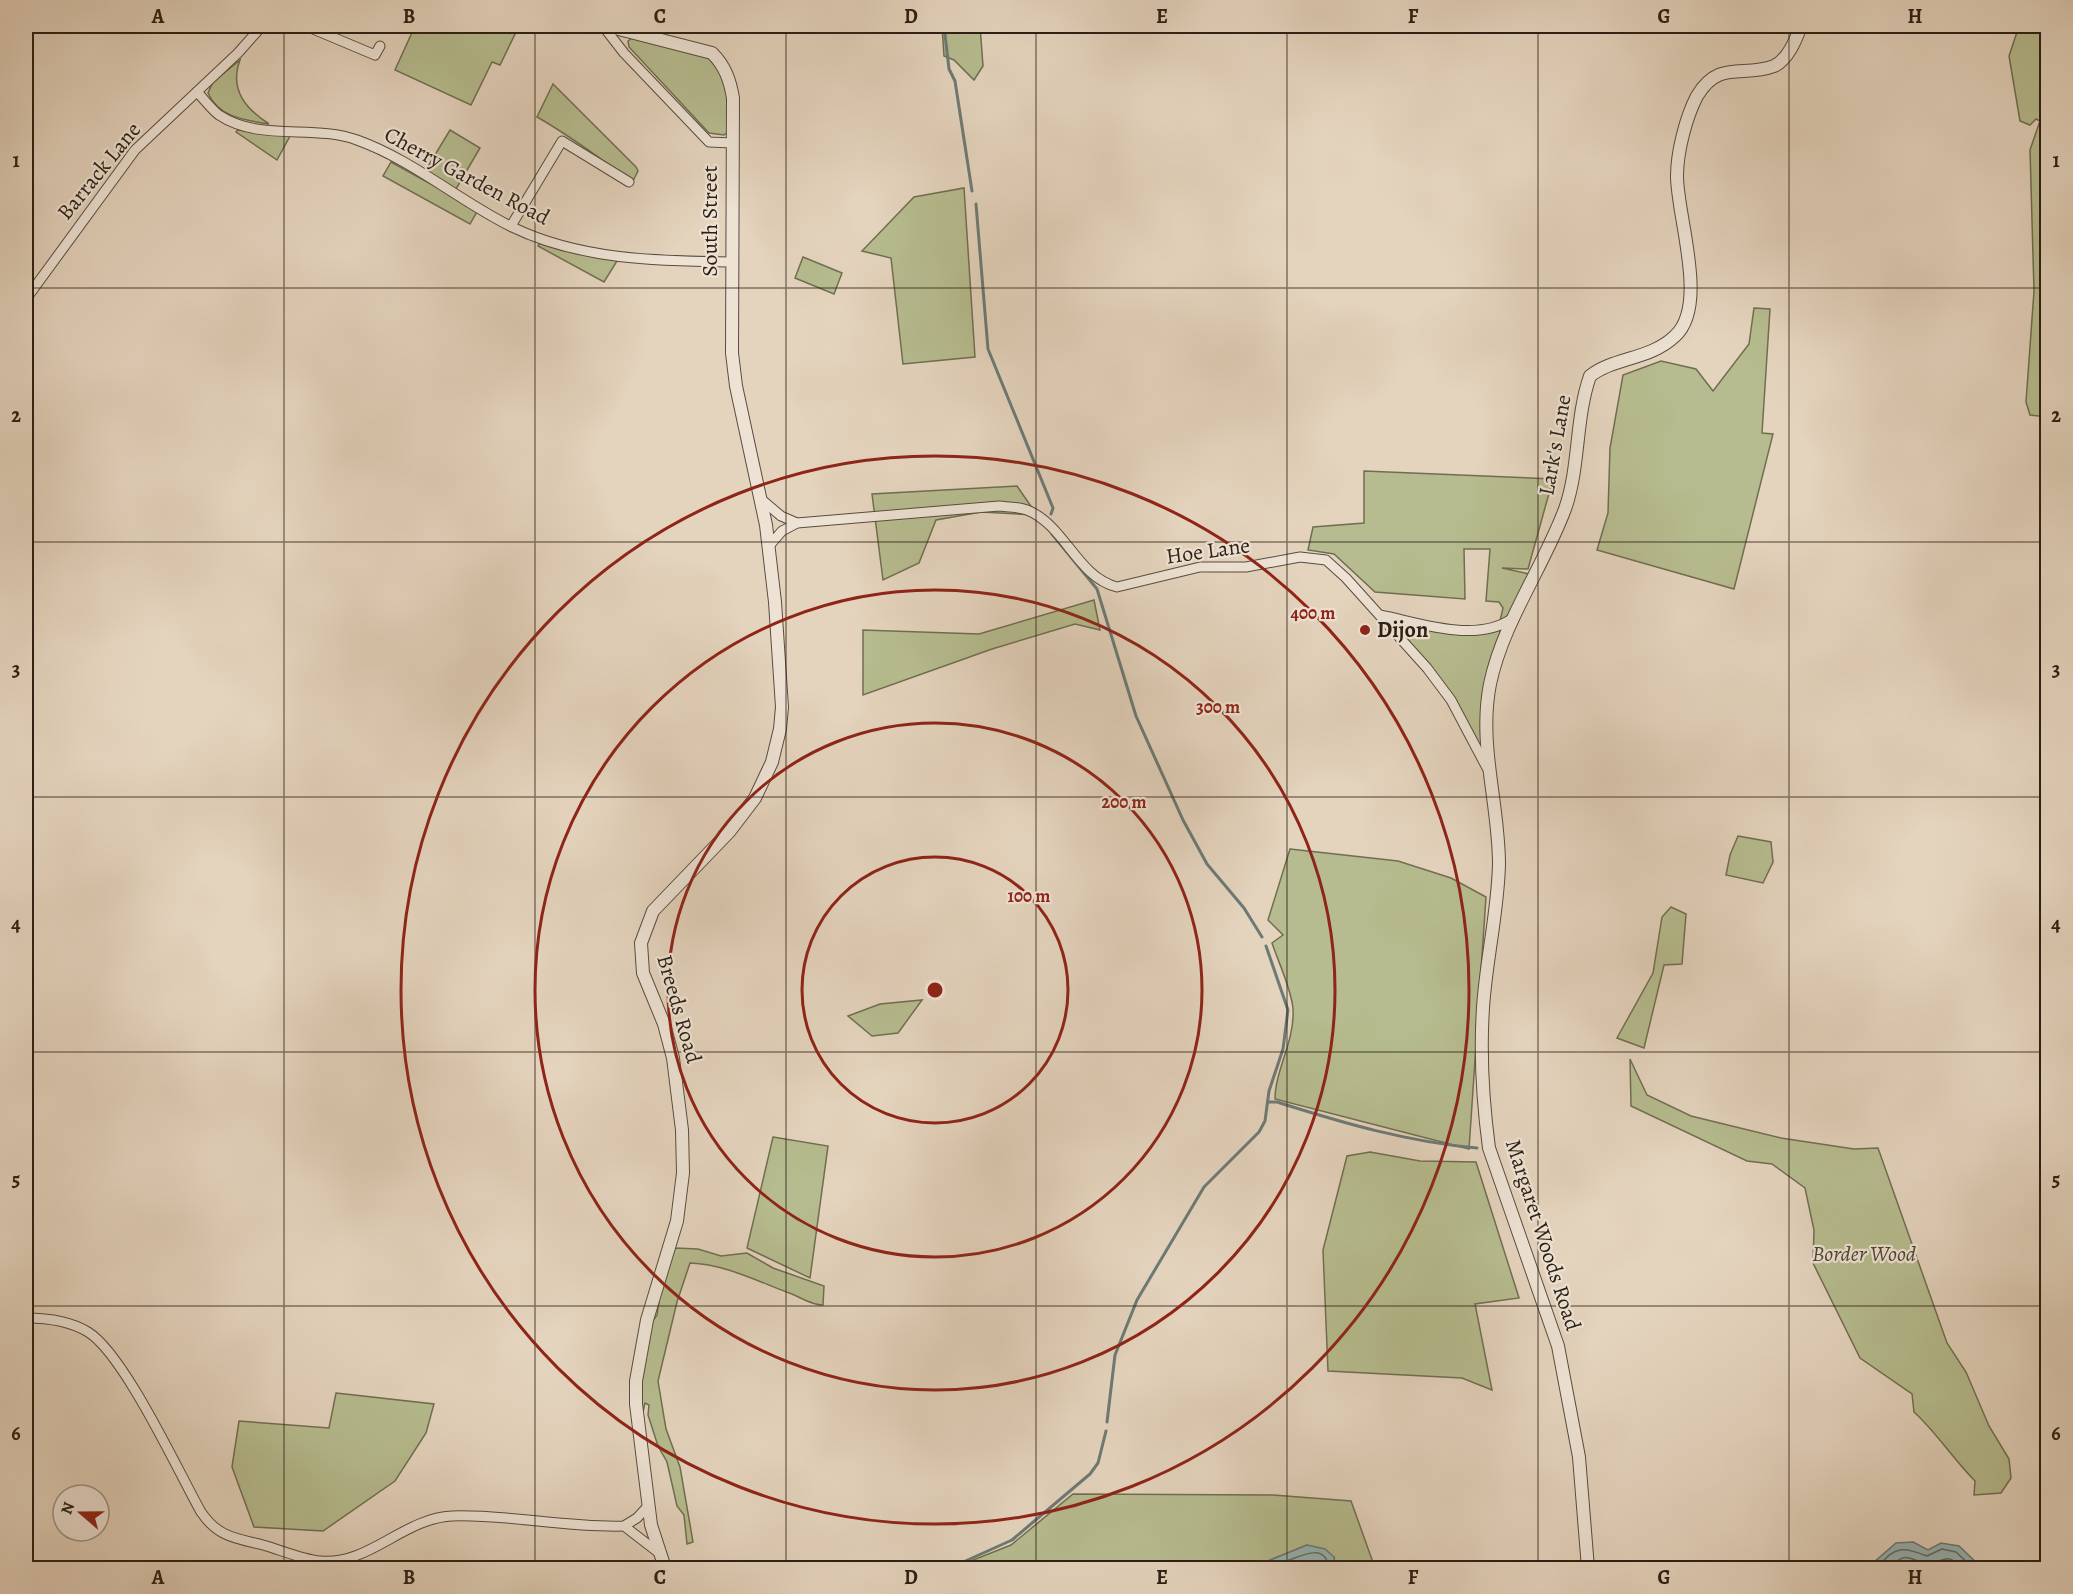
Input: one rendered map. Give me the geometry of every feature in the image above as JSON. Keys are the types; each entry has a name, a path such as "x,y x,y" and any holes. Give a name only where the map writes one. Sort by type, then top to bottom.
{"street":[{"name":"Barrack Lane","path":"26,299 135,150 197,92 262,26"},
{"path":"306,26 375,55 380,46"},
{"path":"605,26 624,53 709,142 732,143"},
{"name":"South Street","path":"605,26 712,53 730,82 733,98 732,353 736,386 762,500"},
{"name":"Lark's Lane","path":"1488,770 1487,705 1495,665 1513,618 1548,547 1571,489 1590,376 1598,369 1643,356 1660,347 1677,335 1686,317 1690,273 1682,224 1677,169 1697,98 1710,79 1721,73 1776,66 1790,51 1801,26"},
{"name":"Cherry Garden Road","path":"197,92 217,113 250,127 332,134 357,140 440,184 511,226 558,245 642,260 731,262"},
{"path":"511,226 562,141 629,182"},
{"path":"762,500 781,516 797,523"},
{"name":"Breeds Road","path":"665,1569 648,1505 636,1381 647,1320 677,1221 682,1173 682,1130 673,1058 664,1024 643,973 641,943 653,911 736,823 755,798 772,762 782,707 769,546 762,500"},
{"name":"Hoe Lane","path":"797,523 999,506 1025,509 1046,521 1095,577 1106,585 1126,586 1200,567 1246,567 1300,557 1326,560 1400,636 1451,700 1488,770"},
{"path":"769,546 782,531 797,523"},
{"path":"1380,615 1474,632 1505,624 1513,618"},
{"name":"Margaret Woods Road","path":"1488,770 1499,864 1483,1009 1486,1122 1490,1148 1558,1346 1578,1457 1588,1569"},
{"path":"26,1317 70,1324 89,1332 107,1348 128,1379 201,1512 212,1527 227,1536 320,1561 342,1559 362,1553 404,1529 449,1516 624,1526 659,1553"},
{"path":"624,1526 637,1518 648,1505"}],"green space":[{"path":"415,26 519,26 500,65 492,62 471,105 395,70"},
{"path":"942,26 980,26 983,66 974,80 954,60 944,56"},
{"path":"2019,26 2047,26 2047,417 2030,415 2026,402 2034,291 2030,150 2040,121 2036,119 2030,125 2020,121 2009,56"},
{"path":"635,36 706,54 727,80 729,131 724,135 709,133 629,47 628,41"},
{"path":"240,60 237,81 242,98 253,112 269,124 242,119 226,113 219,108 208,93 213,82"},
{"path":"553,84 636,167 638,171 633,181 537,117"},
{"path":"238,130 290,136 277,160 236,132"},
{"path":"450,130 480,148 456,189 424,173"},
{"path":"391,162 478,210 470,224 383,176"},
{"path":"964,188 975,357 903,364 891,258 862,251 914,197"},
{"path":"540,243 617,261 604,282 538,246"},
{"path":"803,257 842,273 834,294 795,278"},
{"path":"1754,308 1770,309 1762,433 1773,434 1734,589 1597,550 1608,513 1610,448 1623,375 1661,361 1696,369 1713,391 1749,344"},
{"path":"1364,471 1553,479 1528,569 1502,568 1529,574 1508,616 1500,621 1503,608 1499,602 1486,601 1490,549 1464,549 1465,599 1375,592 1334,554 1308,550 1313,527 1364,523"},
{"path":"1017,486 1037,515 981,512 936,520 919,563 883,580 872,494"},
{"path":"1094,600 1100,630 1075,624 992,649 863,695 863,630 979,634"},
{"path":"1403,622 1474,635 1498,629 1502,634 1483,744 1479,744 1398,625"},
{"path":"1738,836 1771,842 1773,862 1763,883 1726,875 1730,855"},
{"path":"1290,849 1398,861 1451,878 1486,897 1469,1149 1275,1099 1278,1077 1291,1032 1293,1009 1272,943 1283,935 1268,920"},
{"path":"1671,907 1686,914 1682,964 1664,965 1644,1048 1617,1038 1653,973 1662,917"},
{"path":"922,1000 898,1033 872,1036 848,1016 880,1004"},
{"name":"Border Wood","path":"1630,1059 1647,1095 1691,1116 1781,1138 1854,1149 1878,1148 1947,1343 1966,1372 1989,1426 2009,1459 2011,1478 2001,1493 1974,1495 1975,1481 1914,1412 1912,1394 1860,1358 1813,1263 1814,1230 1805,1188 1772,1164 1747,1161 1631,1106"},
{"path":"773,1137 828,1146 810,1278 747,1248"},
{"path":"1370,1152 1420,1161 1476,1162 1519,1298 1475,1304 1492,1390 1462,1378 1328,1371 1323,1250 1347,1156"},
{"path":"675,1248 698,1249 721,1256 747,1253 773,1268 824,1286 823,1305 818,1305 753,1278 715,1266 690,1263 677,1302 658,1381 666,1429 680,1467 693,1542 687,1544 684,1515 677,1506 667,1462 658,1446 648,1415 649,1405 645,1403 643,1412 637,1390 649,1326 657,1315 660,1294"},
{"path":"336,1393 434,1404 426,1433 395,1481 323,1531 254,1527 232,1467 239,1421 329,1428"},
{"path":"1073,1494 1273,1495 1351,1501 1375,1568 1335,1568 1334,1557 1307,1545 1268,1561 1263,1568 1235,1562 1203,1567 1184,1562 1163,1568 973,1568 968,1562 1011,1545"}],"water":[{"path":"1913,1542 1928,1550 1941,1543 1959,1546 1982,1568 1872,1568 1873,1563 1896,1543"},
{"path":"1307,1545 1325,1549 1334,1557 1335,1568 1263,1568 1268,1561"},
{"path":"1225,1561 1248,1568 1194,1568"}],"waterway":[{"path":"944,26 949,69 955,81 972,191"},
{"path":"976,204 988,349 1053,508 1051,514"},
{"path":"1052,534 1097,589 1136,716 1183,820 1207,864 1244,908 1262,937"},
{"path":"1107,1422 1115,1355 1137,1300 1204,1187 1259,1132 1265,1121 1269,1091 1283,1049 1288,1010 1266,946"},
{"path":"1269,1102 1277,1102 1401,1136 1477,1148"},
{"path":"950,1568 1012,1540 1090,1474 1098,1463 1106,1431"}],"place":[{"name":"Dijon","path":"1365,630"}]}
